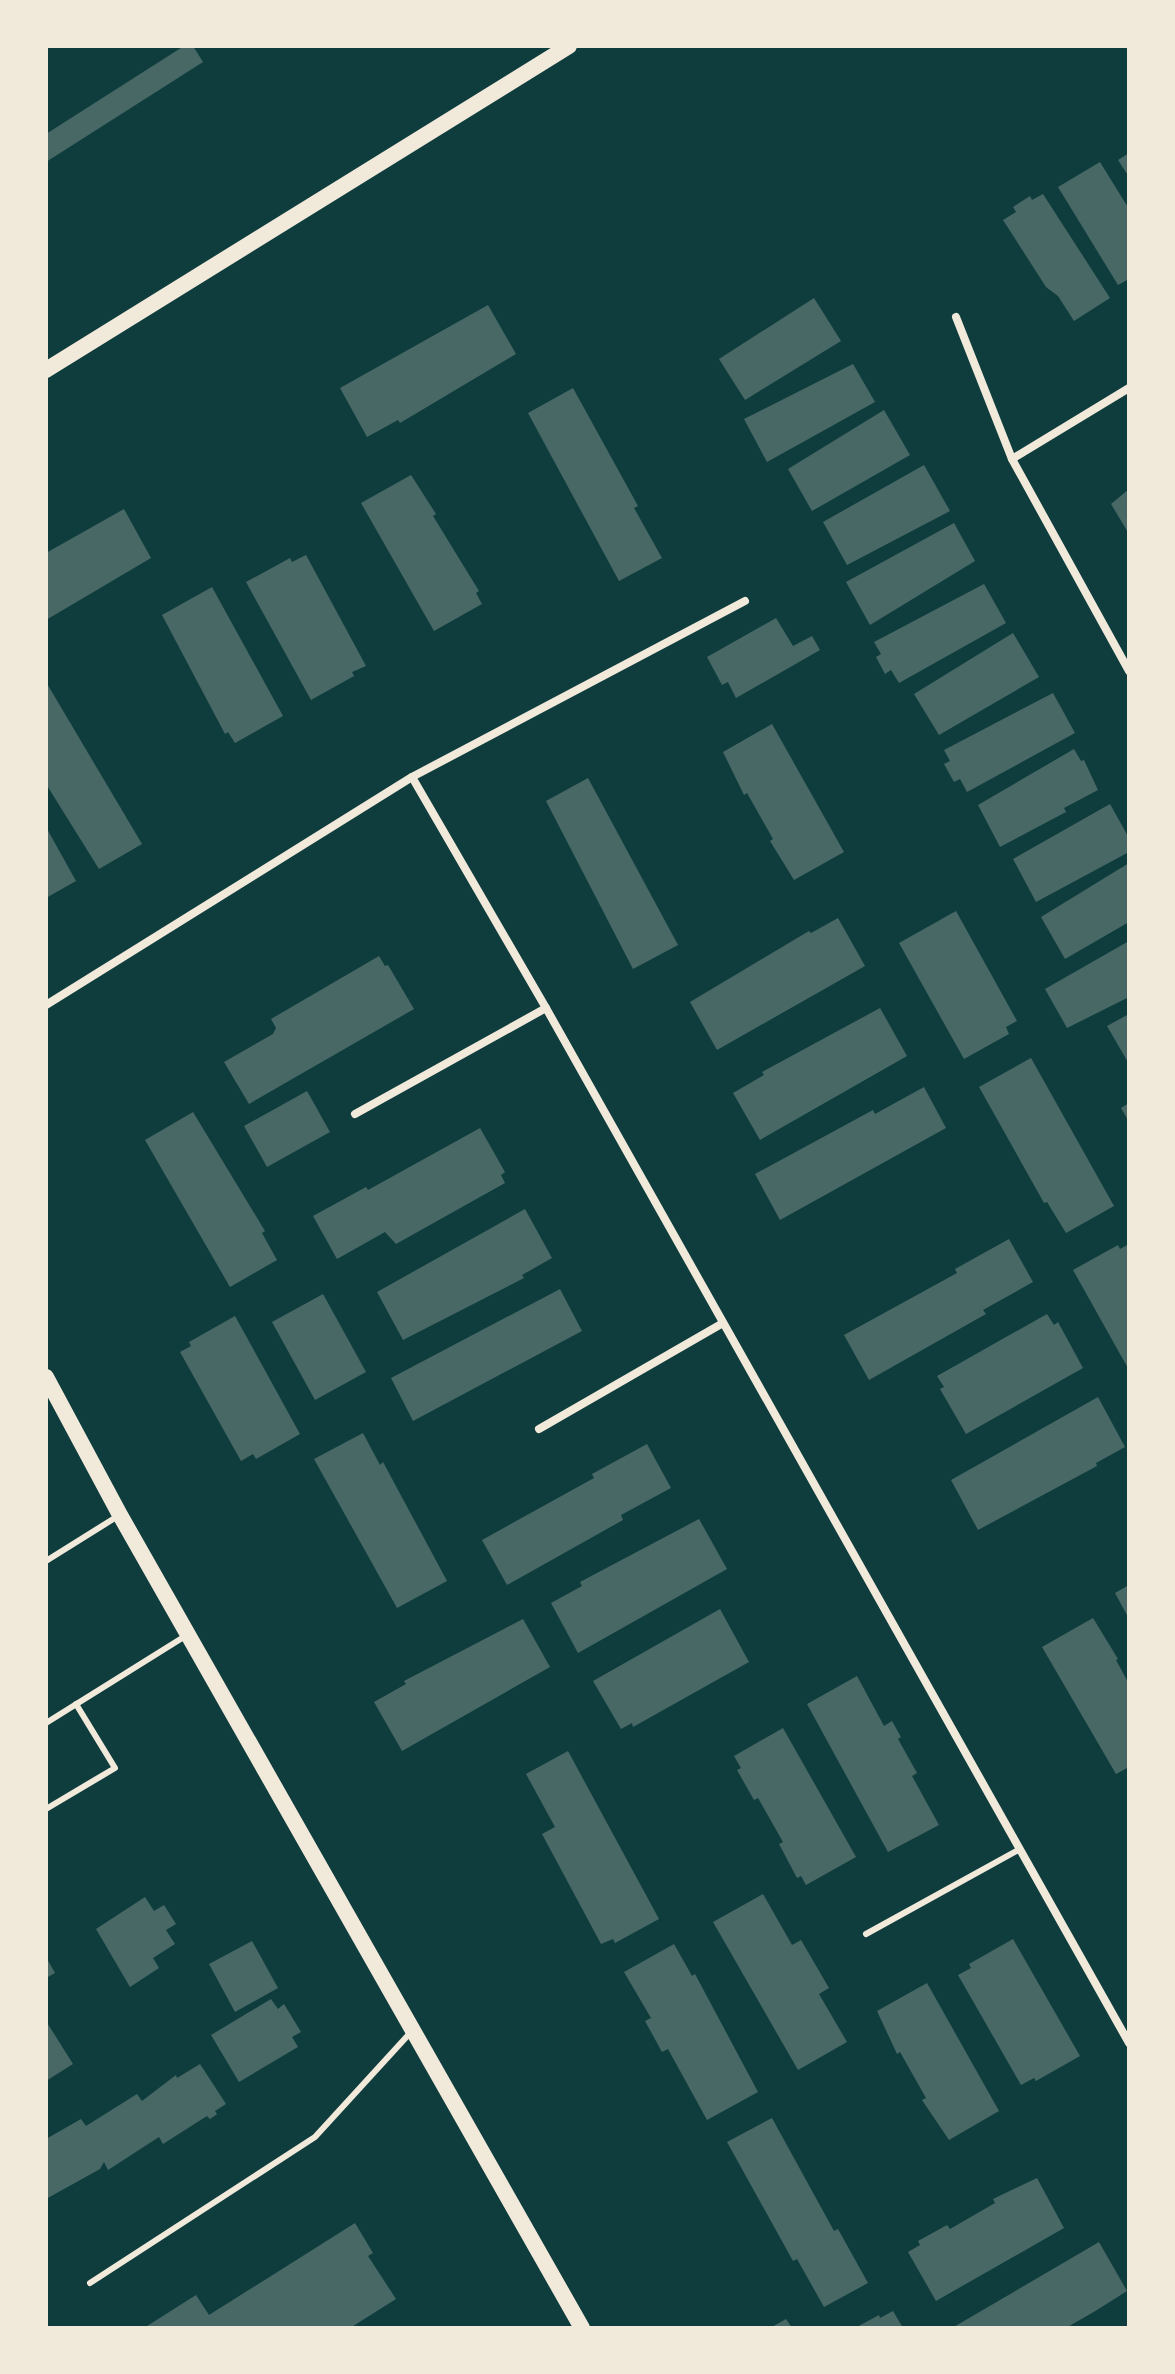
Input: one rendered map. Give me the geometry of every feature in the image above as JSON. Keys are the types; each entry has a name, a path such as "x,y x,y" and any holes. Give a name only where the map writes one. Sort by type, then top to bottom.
{"main road":[{"path":"46,370 569,46"},
{"path":"46,1377 120,1515 190,1633 582,2328"}],"street":[{"path":"956,317 1012,459 1129,671"},
{"path":"1012,459 1129,388"},
{"path":"46,1005 412,777 745,601"},
{"path":"412,777 546,1008 1129,2043"},
{"path":"355,1114 546,1008"},
{"path":"539,1429 723,1323"}],"lane":[{"path":"46,1561 120,1515"},
{"path":"46,1723 190,1633"},
{"path":"46,1809 115,1768 76,1704"},
{"path":"866,1934 1020,1849"},
{"path":"90,2283 315,2137 413,2029"}],"building":[{"path":"184,46 193,46 203,62 46,162 46,134"},
{"path":"1129,153 1129,177 1118,160"},
{"path":"1100,162 1129,209 1129,279 1118,285 1058,187"},
{"path":"1043,194 1110,298 1074,321 1058,296 1046,287 1003,220 1016,212 1013,207 1030,196 1032,200"},
{"path":"814,298 841,341 745,400 719,359"},
{"path":"488,305 516,354 400,423 398,420 367,437 340,388"},
{"path":"853,364 875,402 767,462 744,419"},
{"path":"573,388 638,506 634,508 662,558 619,581 528,413"},
{"path":"884,410 910,455 812,511 788,469"},
{"path":"924,465 950,511 847,565 823,522"},
{"path":"411,475 479,591 476,593 482,604 434,631 361,503"},
{"path":"1129,489 1129,534 1111,504"},
{"path":"124,509 151,558 46,620 46,553"},
{"path":"954,523 975,561 870,625 846,582"},
{"path":"306,555 366,666 311,700 246,582 290,558 292,562"},
{"path":"984,584 1006,623 899,683 891,670 885,674 876,657 881,654 874,642"},
{"path":"212,587 283,716 235,743 228,732 225,734 162,615"},
{"path":"776,618 793,646 812,636 820,650 736,698 728,682 722,685 707,657"},
{"path":"1013,633 1039,677 939,735 914,694"},
{"path":"46,682 142,844 99,869 46,784"},
{"path":"1053,693 1075,733 967,792 960,779 954,782 944,764 950,761 944,750"},
{"path":"772,724 844,852 794,880 770,841 773,839 747,793 744,795 723,752"},
{"path":"1074,749 1081,761 1084,760 1098,790 1064,808 1066,812 1000,847 978,805"},
{"path":"588,778 678,945 633,969 546,801"},
{"path":"1110,804 1129,838 1129,852 1036,902 1013,859"},
{"path":"46,827 76,881 46,898"},
{"path":"1129,863 1129,922 1065,959 1041,917"},
{"path":"956,911 1017,1021 1006,1027 1009,1034 964,1059 899,943"},
{"path":"838,918 865,966 717,1050 690,1002 809,931 811,933"},
{"path":"1129,941 1129,997 1067,1028 1045,989"},
{"path":"379,956 385,966 388,965 414,1009 249,1104 224,1062 273,1034 276,1028 271,1019"},
{"path":"880,1008 907,1056 760,1140 733,1093 764,1075 762,1072"},
{"path":"1129,1014 1129,1064 1107,1026"},
{"path":"1031,1058 1114,1206 1066,1233 1047,1202 1044,1203 979,1087"},
{"path":"924,1087 946,1128 780,1220 755,1174 873,1110 875,1114"},
{"path":"307,1091 330,1132 267,1167 244,1126"},
{"path":"1129,1103 1129,1122 1121,1108"},
{"path":"193,1112 265,1231 262,1233 277,1260 230,1287 145,1140"},
{"path":"480,1128 505,1172 501,1175 505,1183 396,1244 385,1232 337,1259 313,1216 366,1187 368,1190"},
{"path":"525,1209 552,1258 522,1275 524,1278 403,1340 377,1292"},
{"path":"1009,1239 1033,1282 983,1310 986,1314 869,1380 844,1335 957,1273 955,1269"},
{"path":"1129,1244 1129,1370 1073,1270 1118,1245 1120,1249"},
{"path":"560,1289 582,1331 413,1421 391,1378"},
{"path":"323,1294 366,1372 315,1400 272,1322"},
{"path":"1047,1314 1054,1325 1058,1322 1083,1368 966,1434 940,1389 944,1387 937,1376"},
{"path":"235,1316 300,1434 256,1459 253,1454 241,1461 180,1352 191,1346 189,1342"},
{"path":"1098,1397 1125,1447 1096,1463 1097,1466 978,1530 951,1480"},
{"path":"363,1433 380,1465 383,1462 447,1581 397,1608 314,1459"},
{"path":"647,1444 671,1488 621,1515 623,1520 507,1585 482,1540 594,1478 592,1474"},
{"path":"699,1519 727,1569 578,1653 551,1603 582,1586 580,1582"},
{"path":"1129,1585 1129,1619 1115,1593"},
{"path":"720,1609 749,1662 633,1727 632,1723 621,1729 593,1681"},
{"path":"1093,1618 1129,1684 1129,1767 1116,1774 1042,1647"},
{"path":"523,1619 550,1667 402,1751 374,1702 406,1684 404,1681"},
{"path":"857,1676 884,1726 892,1721 901,1737 898,1739 917,1773 912,1776 939,1825 888,1852 807,1704"},
{"path":"783,1728 856,1857 806,1885 801,1876 797,1878 779,1844 783,1842 758,1798 754,1800 737,1770 741,1768 734,1756"},
{"path":"568,1751 659,1919 615,1943 613,1939 601,1944 542,1834 555,1827 526,1774"},
{"path":"763,1894 792,1945 801,1940 829,1988 819,1994 847,2042 798,2070 713,1922"},
{"path":"145,1897 154,1911 164,1905 176,1924 166,1930 175,1944 153,1958 159,1968 130,1987 96,1929"},
{"path":"1013,1939 1080,2056 1036,2081 1034,2078 1021,2085 958,1975 971,1968 969,1964"},
{"path":"252,1941 278,1988 235,2012 209,1964"},
{"path":"674,1944 692,1976 695,1974 758,2092 707,2120 668,2049 662,2052 645,2021 651,2018 624,1972"},
{"path":"46,1957 55,1973 46,1978"},
{"path":"927,1983 999,2111 949,2140 922,2100 926,2098 900,2052 897,2054 877,2011"},
{"path":"271,1999 278,2009 284,2004 301,2032 292,2037 298,2047 239,2082 211,2035"},
{"path":"46,2021 73,2064 46,2081"},
{"path":"200,2064 226,2104 215,2111 217,2114 210,2119 207,2116 163,2144 159,2137 108,2170 104,2162 100,2169 46,2199 46,2139 81,2119 86,2126 137,2094 142,2101 176,2075 177,2078"},
{"path":"772,2118 834,2231 838,2229 868,2283 824,2307 797,2259 793,2261 727,2142"},
{"path":"1037,2178 1064,2228 936,2301 908,2252 920,2245 918,2241 947,2225 950,2229 995,2203 993,2199"},
{"path":"355,2223 373,2253 368,2256 396,2299 350,2328 144,2328 196,2295 209,2315"},
{"path":"1099,2242 1127,2291 1097,2310 1066,2328 952,2328"},
{"path":"893,2311 903,2328 855,2328 879,2315 880,2318"},
{"path":"786,2319 792,2328 770,2328"}]}
